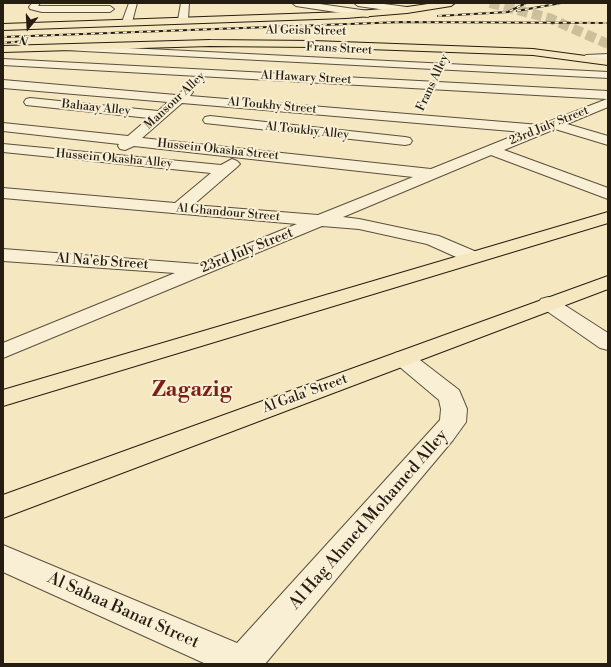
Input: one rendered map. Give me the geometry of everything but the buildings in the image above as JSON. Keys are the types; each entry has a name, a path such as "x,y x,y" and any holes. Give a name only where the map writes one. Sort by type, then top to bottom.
{"main road":[{"path":"3,27 183,20 290,18 368,14 451,3"},
{"name":"Al Geish Street","path":"3,50 238,43 533,52 608,62"},
{"path":"3,398 608,217"},
{"name":"Al Gala' Street","path":"3,507 548,303 608,282"}],"street":[{"path":"36,3 33,7 42,9 111,6"},
{"path":"126,22 133,3"},
{"path":"183,20 185,3"},
{"path":"296,3 322,5 368,14"},
{"path":"358,3 407,10"},
{"path":"290,18 322,5"},
{"path":"102,23 111,6"},
{"name":"Mansour Alley","path":"111,158 180,98 238,43"},
{"path":"3,96 69,47"},
{"name":"Frans Street","path":"69,47 223,57 608,75"},
{"name":"Frans Alley","path":"417,118 450,49"},
{"path":"586,58 608,57"},
{"name":"Al Hawary Street","path":"3,62 137,68 608,95"},
{"path":"125,80 137,68"},
{"name":"Al Toukhy Street","path":"3,84 451,121 548,127 608,141"},
{"path":"178,209 311,98"},
{"name":"Bahaay Alley","path":"30,102 161,115"},
{"name":"23rd July Street","path":"3,351 608,102"},
{"name":"Al Toukhy Alley","path":"210,120 405,141"},
{"path":"348,164 451,121"},
{"name":"Hussein Okasha Street","path":"3,127 133,140 432,174"},
{"name":"Hussein Okasha Alley","path":"3,148 225,170"},
{"name":"23rd July Street","path":"490,150 608,194"},
{"name":"Al Ghandour Street","path":"3,193 359,224 433,240 472,257"},
{"name":"Al Na'eb Street","path":"3,255 202,270"},
{"path":"548,303 608,343"},
{"name":"Al Hag Ahmed Mohamed Alley","path":"243,663 444,434 452,422 454,409 450,396 403,358"},
{"name":"Al Sabaa Banat Street","path":"3,558 243,663"}],"tunnel":[{"path":"490,3 549,18 608,44"}],"railway":[{"path":"438,16 508,12 526,3"},
{"path":"517,11 561,3"},
{"path":"3,37 402,22 608,23"},
{"path":"3,43 25,41"}],"district":[{"name":"Zagazig","path":"192,391"}]}
